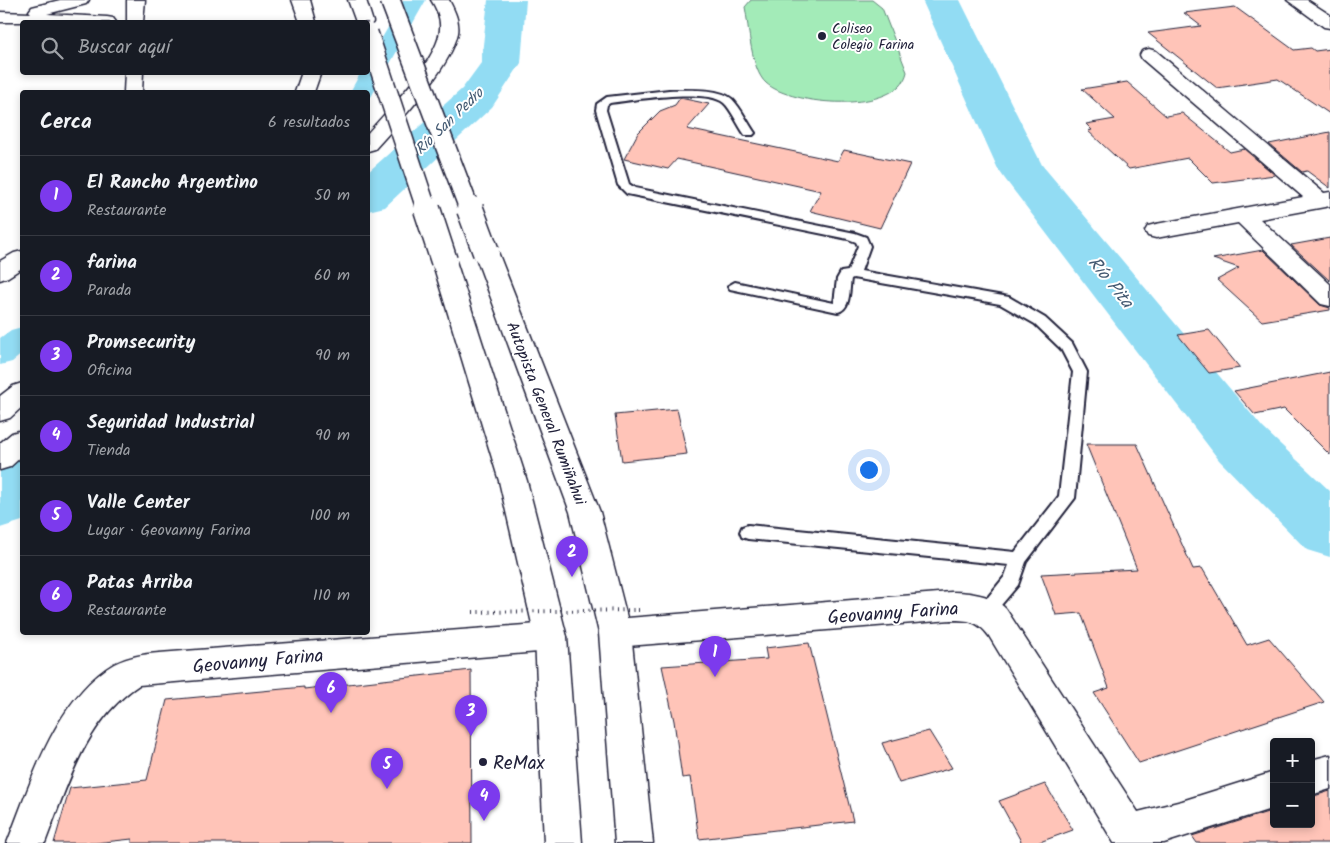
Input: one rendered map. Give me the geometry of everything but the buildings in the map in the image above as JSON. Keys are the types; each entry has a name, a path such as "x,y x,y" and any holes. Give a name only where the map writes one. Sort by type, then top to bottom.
{"main road":[{"path":"4,17 80,0"},
{"path":"135,20 136,0"},
{"path":"301,0 307,20"},
{"path":"356,0 363,20"},
{"name":"Autopista General Rumiñahui","path":"390,0 585,512 615,634 634,843"},
{"path":"370,144 412,94 440,53 449,33 448,14 440,0"},
{"path":"1296,0 1330,23"},
{"path":"4,17 66,20"},
{"path":"370,39 444,261 513,481 551,637 563,843"},
{"path":"1149,55 1325,200"},
{"path":"133,90 134,75"},
{"path":"305,90 311,75"},
{"path":"1156,231 1325,200"},
{"path":"1243,215 1330,298"},
{"path":"0,272 20,259"},
{"path":"0,411 20,395"},
{"path":"0,459 20,442"},
{"name":"Geovanny Farina","path":"615,634 906,612 954,606 974,608 985,612"},
{"path":"985,612 991,616 1012,646 1132,838 1270,791"},
{"name":"Geovanny Farina","path":"26,843 63,752 87,712 107,690 131,672 551,637"},
{"path":"1315,777 1330,772"}],"lane":[{"path":"749,133 728,101 701,94 684,92 607,100 602,104 601,110 621,178 624,185 631,191 851,236 862,240 864,246 853,274"},
{"path":"735,286 838,308 846,275 853,274 1004,300 1040,321 1067,346 1080,372 1068,498 1019,559 1012,580 985,612"},
{"path":"748,532 1019,559"}],"path":[{"path":"473,612 643,610"}],"green space":[{"name":"Coliseo Colegio Farina","path":"751,0 872,0 882,8 907,72 899,86 885,95 865,100 819,101 779,91 766,83 761,77 754,59 745,7"}],"waterway":[{"path":"363,90 415,0"},
{"name":"Río San Pedro","path":"370,195 477,98 501,63 507,0"},
{"name":"Río Pita","path":"941,0 1021,169 1241,444 1330,531"},
{"path":"0,354 20,339"},
{"name":"Río San Pedro","path":"0,503 20,485"}],"place":[{"name":"Coliseo Colegio Farina","path":"822,36"},
{"name":"farina","path":"572,577"},
{"name":"El Rancho Argentino","path":"715,677"},
{"name":"Patas Arriba","path":"331,713"},
{"name":"Promsecurity","path":"471,736"},
{"name":"ReMax","path":"483,762"},
{"name":"Valle Center","path":"387,789"},
{"name":"Seguridad Industrial","path":"484,821"}]}
